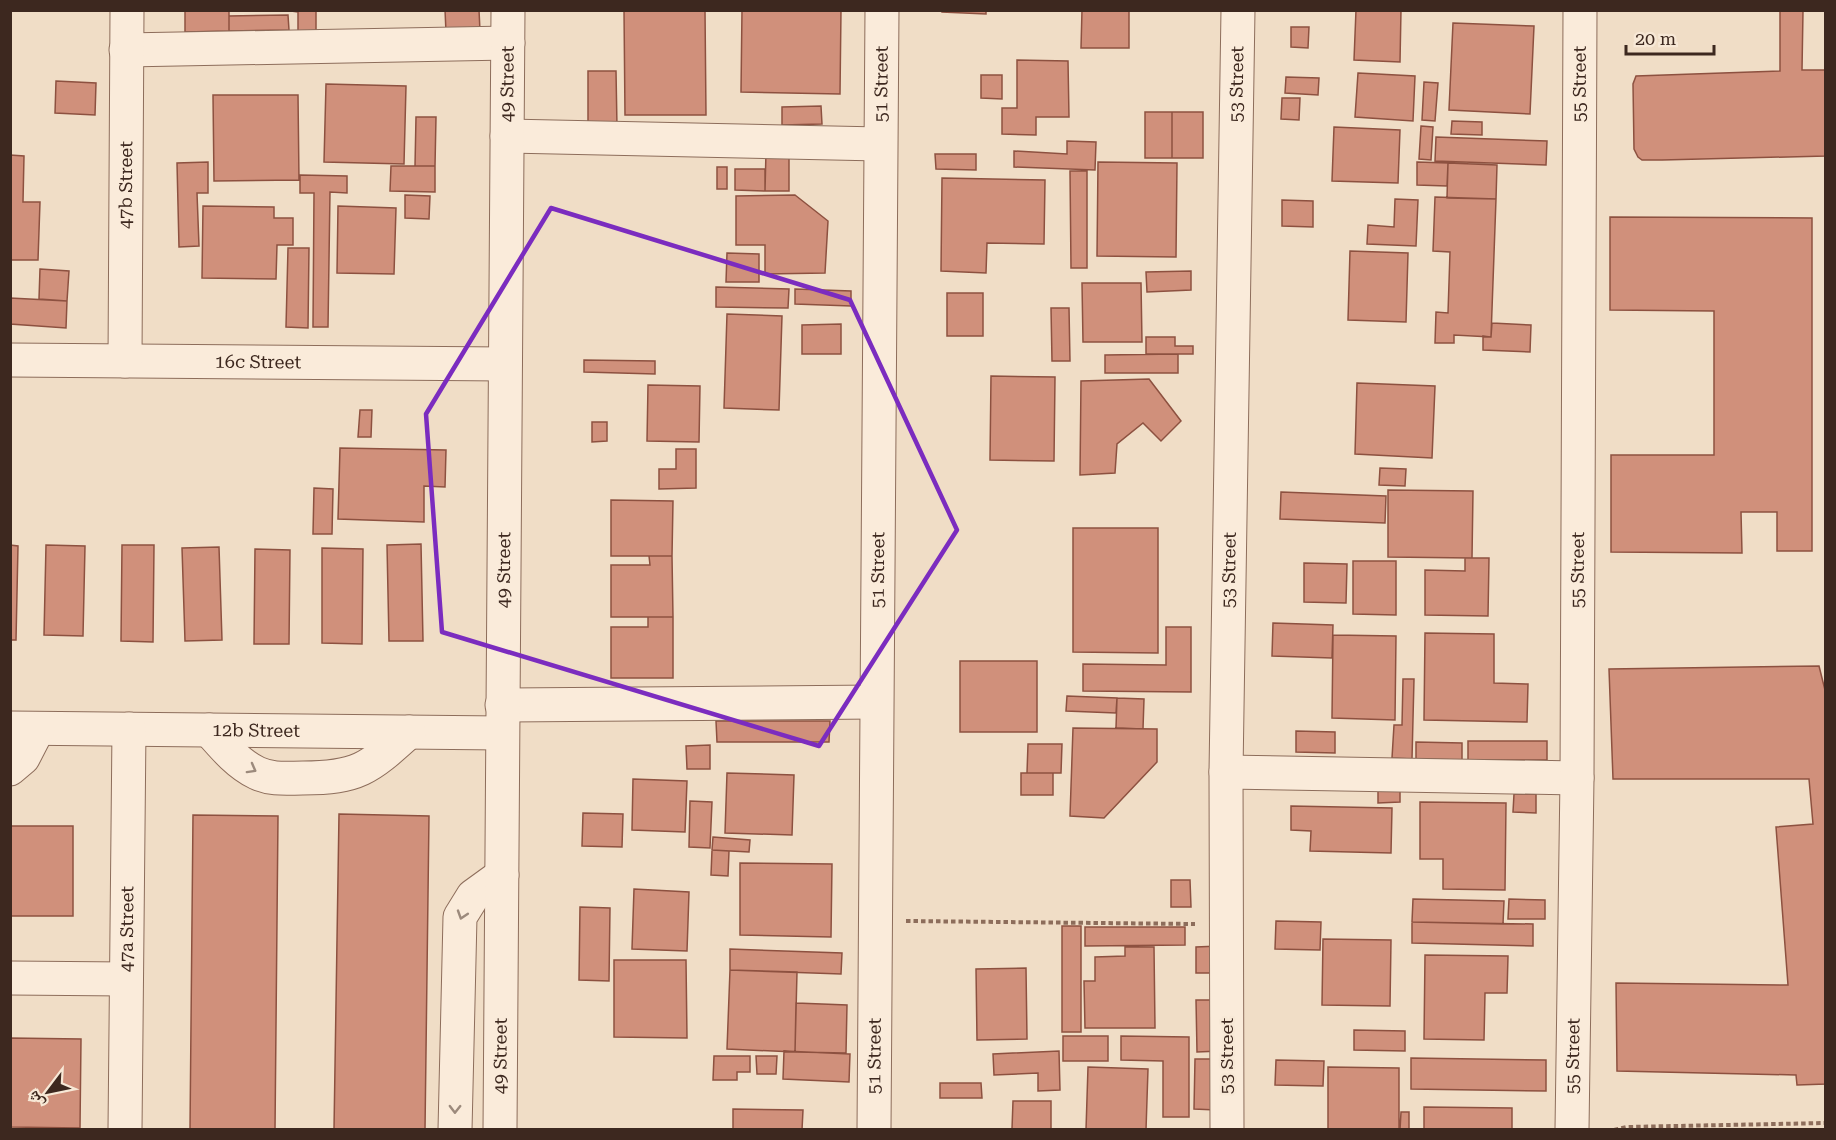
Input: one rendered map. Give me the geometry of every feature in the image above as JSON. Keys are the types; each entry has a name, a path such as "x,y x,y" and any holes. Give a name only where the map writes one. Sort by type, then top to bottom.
{"street":[{"name":"47b Street","path":"125,361 127,10"},
{"name":"49 Street","path":"500,1130 508,10"},
{"name":"51 Street","path":"874,1130 882,10"},
{"name":"53 Street","path":"1227,1130 1226,772 1238,10"},
{"name":"55 Street","path":"1572,1130 1577,778 1580,10"},
{"path":"126,50 508,43"},
{"path":"507,136 880,144"},
{"name":"16c Street","path":"10,360 505,364"},
{"name":"12b Street","path":"24,728 409,732 502,719 876,702"},
{"path":"10,769 23,758 24,728"},
{"name":"47a Street","path":"125,1130 129,729"},
{"path":"209,730 243,764 272,778 337,778 354,773 371,765 409,732"},
{"path":"1226,772 1577,778"},
{"path":"455,1130 460,917 473,896 502,875"},
{"path":"10,978 126,979"}],"path":[{"path":"875,920 1227,924"},
{"path":"1614,1130 1627,1127 1826,1124"}],"highlighted area":[{"path":"551,208 850,300 957,530 819,746 442,632 426,414"}],"building":[{"path":"185,10 229,10 229,31 185,32"},
{"path":"284,10 316,10 316,31 298,31 298,12"},
{"path":"445,10 479,10 480,31 446,32"},
{"path":"624,10 705,10 706,115 625,115"},
{"path":"742,10 841,10 840,94 741,92"},
{"path":"942,10 986,10 986,14 942,12"},
{"path":"1082,10 1129,10 1129,48 1081,48"},
{"path":"1356,10 1401,10 1400,62 1354,60"},
{"path":"1780,11 1803,11 1802,70 1826,70 1826,156 1662,160 1642,160 1638,157 1634,149 1633,84 1636,76 1780,71"},
{"path":"288,15 289,30 229,31 229,16"},
{"path":"1453,23 1534,26 1530,114 1449,110"},
{"path":"1291,27 1309,27 1308,48 1291,47"},
{"path":"1017,60 1068,61 1069,117 1036,117 1036,135 1002,134 1002,108 1017,108"},
{"path":"588,71 616,71 617,127 588,127"},
{"path":"1358,73 1415,76 1413,121 1355,117"},
{"path":"981,75 1002,75 1002,99 981,98"},
{"path":"1286,77 1319,78 1318,95 1285,93"},
{"path":"56,81 96,83 95,115 55,113"},
{"path":"1424,82 1438,83 1435,121 1422,120"},
{"path":"326,84 406,86 404,164 324,162"},
{"path":"213,95 298,95 299,180 214,181"},
{"path":"1282,98 1300,98 1299,120 1281,119"},
{"path":"821,106 822,124 782,125 782,107"},
{"path":"1145,112 1172,112 1172,158 1145,158"},
{"path":"1172,112 1203,112 1203,158 1172,158"},
{"path":"416,117 436,117 435,166 415,166"},
{"path":"1452,121 1482,122 1482,135 1451,134"},
{"path":"1421,126 1433,127 1431,160 1419,159"},
{"path":"1334,127 1400,130 1398,183 1332,181"},
{"path":"1436,137 1547,141 1546,165 1435,161"},
{"path":"1067,141 1096,142 1095,170 1014,167 1014,151 1067,154"},
{"path":"766,152 789,152 789,191 765,191"},
{"path":"935,154 976,154 976,170 936,169"},
{"path":"10,155 24,156 23,202 40,202 38,260 10,260"},
{"path":"208,162 208,193 197,193 199,246 179,247 177,163"},
{"path":"1098,162 1177,163 1176,257 1097,256"},
{"path":"1417,162 1448,163 1447,186 1417,185"},
{"path":"1448,163 1497,165 1496,199 1447,198"},
{"path":"391,166 435,166 435,192 390,191"},
{"path":"717,167 727,167 727,189 717,189"},
{"path":"735,169 765,169 765,191 735,190"},
{"path":"1070,171 1087,171 1087,268 1071,268"},
{"path":"300,175 347,176 347,193 330,192 328,327 313,327 314,193 300,193"},
{"path":"942,178 1045,180 1044,244 987,243 986,273 941,271"},
{"path":"405,195 430,196 429,219 405,218"},
{"path":"795,195 828,221 825,273 765,274 765,245 736,245 736,196"},
{"path":"1435,197 1496,199 1491,337 1454,335 1454,343 1435,343 1436,312 1448,313 1450,252 1433,251"},
{"path":"1395,199 1418,200 1416,246 1367,244 1368,225 1394,227"},
{"path":"1282,200 1313,201 1313,227 1282,226"},
{"path":"203,206 274,207 274,218 293,218 293,245 277,245 276,279 202,278"},
{"path":"338,206 396,208 394,274 337,273"},
{"path":"1610,217 1812,218 1812,551 1777,551 1777,512 1741,512 1742,553 1611,552 1611,455 1714,455 1714,311 1610,310"},
{"path":"288,248 309,248 308,328 286,327"},
{"path":"1350,251 1408,253 1406,322 1348,320"},
{"path":"727,253 759,254 759,282 726,282"},
{"path":"40,269 69,271 67,301 39,299"},
{"path":"1191,271 1191,290 1147,292 1146,272"},
{"path":"1082,283 1141,283 1142,342 1083,342"},
{"path":"716,287 789,289 788,308 716,307"},
{"path":"795,289 851,291 851,306 795,304"},
{"path":"947,293 983,293 983,336 947,336"},
{"path":"10,298 67,301 66,328 10,324"},
{"path":"1051,308 1069,308 1070,361 1052,361"},
{"path":"727,314 782,316 779,410 724,408"},
{"path":"1492,323 1531,325 1530,352 1483,350 1483,336 1491,337"},
{"path":"841,324 841,354 802,354 802,325"},
{"path":"1146,337 1175,337 1175,346 1193,346 1193,354 1146,354"},
{"path":"1178,354 1178,373 1105,373 1105,355"},
{"path":"584,360 655,361 655,374 584,372"},
{"path":"991,376 1055,377 1054,461 990,460"},
{"path":"1149,379 1181,421 1161,441 1143,423 1117,444 1115,473 1080,475 1081,381"},
{"path":"1357,383 1435,386 1432,458 1355,454"},
{"path":"648,385 700,386 699,442 647,441"},
{"path":"360,410 372,410 371,437 358,437"},
{"path":"592,422 607,422 607,441 592,442"},
{"path":"340,448 446,450 445,487 424,486 424,522 338,519"},
{"path":"676,449 696,449 696,488 659,489 659,469 676,469"},
{"path":"1380,468 1406,469 1405,486 1379,485"},
{"path":"314,488 333,489 332,534 313,534"},
{"path":"1388,490 1473,491 1472,558 1388,557"},
{"path":"1281,492 1386,496 1385,523 1280,519"},
{"path":"611,500 673,501 672,556 611,556"},
{"path":"1073,528 1158,528 1158,653 1073,652"},
{"path":"421,544 423,641 389,641 387,545"},
{"path":"10,545 18,546 16,640 10,640"},
{"path":"46,545 85,546 83,636 44,635"},
{"path":"122,545 154,545 153,642 121,641"},
{"path":"219,547 222,640 185,641 182,548"},
{"path":"322,548 363,549 362,644 322,643"},
{"path":"255,549 290,550 289,644 254,644"},
{"path":"649,556 672,556 673,617 611,617 611,565 650,565"},
{"path":"1465,558 1489,558 1488,616 1425,615 1425,570 1465,571"},
{"path":"1353,561 1396,561 1396,615 1353,614"},
{"path":"1304,563 1347,564 1346,603 1304,602"},
{"path":"648,617 673,617 673,678 611,678 611,627 648,627"},
{"path":"1273,623 1333,625 1332,658 1272,656"},
{"path":"1166,627 1191,627 1191,692 1083,691 1083,664 1166,665"},
{"path":"1425,633 1494,634 1494,683 1528,684 1527,722 1424,720"},
{"path":"1333,635 1396,636 1395,720 1332,718"},
{"path":"960,661 1037,661 1037,732 960,732"},
{"path":"1819,666 1826,694 1826,1084 1797,1085 1796,1075 1617,1071 1616,983 1788,985 1776,827 1813,824 1809,779 1613,779 1609,669"},
{"path":"1403,679 1414,679 1412,759 1392,758 1394,725 1402,725"},
{"path":"1067,696 1117,698 1116,713 1066,711"},
{"path":"1117,698 1144,699 1143,729 1116,728"},
{"path":"716,721 830,721 829,742 717,742"},
{"path":"1073,728 1157,729 1157,762 1104,818 1070,816"},
{"path":"1296,731 1335,732 1335,753 1296,752"},
{"path":"1468,741 1547,741 1547,760 1468,760"},
{"path":"1416,742 1462,743 1462,760 1416,759"},
{"path":"1028,744 1062,744 1061,773 1027,773"},
{"path":"710,745 710,769 687,769 686,746"},
{"path":"727,773 794,775 792,835 725,833"},
{"path":"1021,773 1053,773 1053,795 1021,795"},
{"path":"633,779 687,781 685,832 632,830"},
{"path":"1400,786 1400,802 1378,803 1378,787"},
{"path":"1514,794 1536,794 1536,813 1513,812"},
{"path":"690,801 712,802 710,848 689,847"},
{"path":"1420,802 1506,803 1505,890 1443,889 1443,859 1420,859"},
{"path":"1291,806 1392,808 1391,853 1310,851 1311,831 1291,830"},
{"path":"583,813 623,814 622,847 582,846"},
{"path":"339,814 429,816 425,1130 334,1130"},
{"path":"193,815 278,816 275,1130 190,1130"},
{"path":"10,826 73,826 73,916 10,916"},
{"path":"713,837 750,840 749,852 712,850"},
{"path":"712,850 729,851 728,876 711,875"},
{"path":"740,863 832,864 831,937 740,935"},
{"path":"1171,880 1190,880 1191,907 1171,907"},
{"path":"634,889 689,892 687,951 632,949"},
{"path":"1413,899 1504,901 1503,924 1412,922"},
{"path":"1509,899 1545,900 1545,919 1508,919"},
{"path":"580,907 610,908 609,981 579,980"},
{"path":"1276,921 1321,922 1320,950 1275,949"},
{"path":"1412,922 1533,924 1533,946 1412,943"},
{"path":"1062,926 1081,926 1081,1032 1062,1032"},
{"path":"1085,927 1185,927 1185,945 1085,946"},
{"path":"1323,939 1391,940 1390,1006 1322,1005"},
{"path":"1219,946 1220,973 1196,973 1196,947"},
{"path":"1125,947 1154,947 1155,1028 1085,1028 1084,981 1095,981 1095,957 1125,956"},
{"path":"730,949 842,953 841,974 730,970"},
{"path":"1425,955 1508,956 1507,993 1485,993 1484,1040 1424,1039"},
{"path":"614,960 686,960 687,1038 614,1037"},
{"path":"1026,968 1027,1039 977,1040 976,969"},
{"path":"730,970 797,972 795,1052 727,1049"},
{"path":"1196,1000 1219,1000 1220,1051 1197,1052"},
{"path":"796,1003 847,1005 846,1053 795,1052"},
{"path":"1354,1030 1405,1031 1405,1051 1354,1050"},
{"path":"1063,1036 1108,1036 1108,1061 1063,1061"},
{"path":"1121,1036 1189,1037 1189,1117 1163,1117 1163,1061 1121,1060"},
{"path":"10,1038 81,1039 80,1128 10,1127"},
{"path":"784,1051 850,1054 849,1082 783,1079"},
{"path":"1059,1051 1060,1090 1038,1091 1038,1073 994,1075 993,1054"},
{"path":"714,1056 750,1056 750,1072 737,1072 737,1080 713,1080"},
{"path":"756,1056 777,1056 776,1074 757,1074"},
{"path":"1411,1058 1546,1060 1546,1091 1411,1089"},
{"path":"1195,1059 1216,1059 1216,1110 1194,1109"},
{"path":"1276,1060 1324,1061 1323,1086 1275,1085"},
{"path":"1088,1067 1148,1069 1146,1130 1086,1130"},
{"path":"1328,1067 1399,1068 1399,1130 1328,1130"},
{"path":"940,1083 981,1083 982,1098 940,1098"},
{"path":"1013,1101 1051,1101 1051,1130 975,1130 1012,1129"},
{"path":"1424,1107 1512,1108 1512,1130 1424,1130"},
{"path":"733,1109 803,1110 802,1130 733,1130"},
{"path":"1401,1112 1409,1112 1409,1130 1400,1130"}]}
